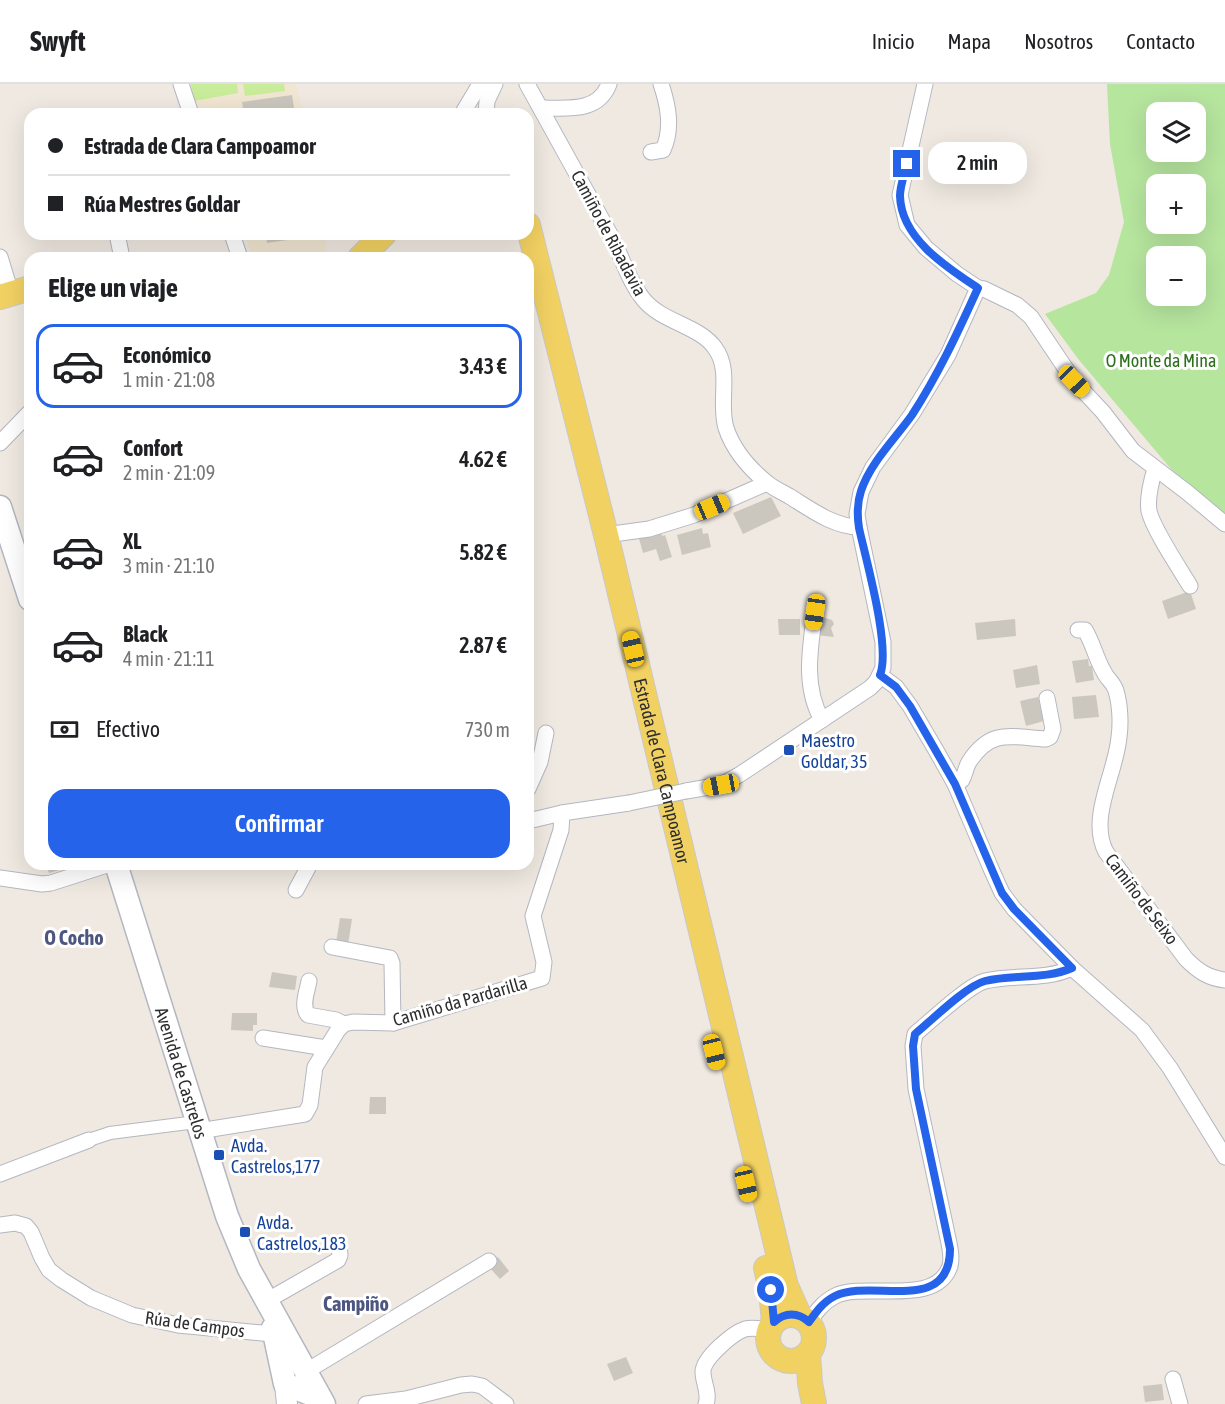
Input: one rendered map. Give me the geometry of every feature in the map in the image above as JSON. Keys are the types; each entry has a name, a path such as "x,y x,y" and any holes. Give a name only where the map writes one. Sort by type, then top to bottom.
{"main road":[{"path":"368,252 379,240"},
{"name":"Estrada de Clara Campoamor","path":"533,240 606,535 786,1286 804,1319 813,1328 814,1342 808,1354 814,1404"},
{"name":"Estrada de Clara Campoamor","path":"534,305 771,1290 770,1348 773,1353 783,1359 798,1404"},
{"path":"1,514 24,581"},
{"name":"Avenida de Castrelos","path":"118,870 226,1216 304,1390"},
{"path":"771,1326 785,1315 804,1319"},
{"path":"783,1359 796,1361 808,1354"}],"street":[{"path":"181,84 189,108"},
{"path":"466,108 480,84"},
{"path":"486,108 487,101 495,84"},
{"name":"Camiño de Ribadavia","path":"527,84 643,299 651,308 701,336 714,346 724,367 726,428 739,455 767,483 818,514 846,527 859,528"},
{"path":"541,108 586,106 605,95 609,84"},
{"path":"651,152 663,150 667,142 668,107 661,84"},
{"path":"925,84 900,195 907,225 926,248 957,274 978,288 1017,305 1031,317 1074,381 1103,412 1133,451 1225,524"},
{"path":"0,257 14,293"},
{"path":"534,820 721,785 870,688 883,668 883,642 859,528 858,502 873,467 912,414 948,355 978,288"},
{"path":"0,443 24,418"},
{"path":"1155,470 1151,482 1149,510 1159,533 1190,586"},
{"path":"606,535 649,529 694,515 767,483"},
{"path":"815,612 808,660 813,704 822,720"},
{"name":"Camiño de Seixo","path":"1078,630 1085,630 1090,638 1104,674 1112,681 1116,691 1119,738 1099,822 1100,842 1186,959 1198,971 1214,979 1225,980"},
{"path":"880,675 896,687 910,706 955,784 1002,893 1014,909 1072,968 1142,1030 1170,1068 1225,1157"},
{"path":"955,784 962,780 968,763 990,740 1005,736 1046,739 1050,737 1053,729 1047,698"},
{"path":"534,776 540,762 546,733"},
{"name":"Camiño da Pardarilla","path":"309,981 304,1007 308,1015 336,1020 344,1024 353,1022 393,1023 542,978 544,962 533,916 561,830 562,813"},
{"path":"0,878 42,885 91,870"},
{"path":"296,890 307,870"},
{"path":"332,947 390,958 393,1023"},
{"path":"804,1319 836,1295 855,1291 914,1291 938,1281 950,1265 950,1249 916,1089 913,1046 915,1034 972,988 983,982 1058,974 1072,968"},
{"path":"0,1174 110,1132 197,1127 305,1114 310,1105 315,1067 344,1024"},
{"path":"263,1038 326,1048"},
{"name":"Rúa de Campos","path":"0,1225 15,1223 26,1226 32,1232 49,1270 91,1298 132,1315 178,1325 274,1321"},
{"path":"274,1321 275,1296 338,1260 339,1246"},
{"path":"304,1390 489,1261"},
{"path":"706,1404 708,1401 703,1372 708,1359 735,1333 746,1329 771,1326"},
{"path":"1173,1379 1180,1404"},
{"path":"366,1404 406,1399 472,1384 482,1386 506,1404"}],"shaded area":[{"path":"185,84 296,84 302,108 193,108"},
{"path":"247,240 325,240 326,252 251,252"}],"green space":[{"path":"191,84 237,84 238,93 194,101"},
{"path":"243,84 284,84 285,91 245,96"},
{"name":"O Monte da Mina","path":"1107,84 1225,84 1225,516 1171,469 1079,360 1045,314 1096,293 1109,275 1124,222 1110,144"}],"building":[{"path":"292,95 294,108 243,108 242,102"},
{"path":"267,240 288,240 267,243"},
{"path":"771,497 781,516 743,534 733,513"},
{"path":"660,528 662,536 665,535 672,557 660,561 656,549 643,553 638,535"},
{"path":"702,528 703,534 708,533 711,547 682,555 677,535"},
{"path":"1190,591 1196,609 1168,619 1162,601"},
{"path":"819,616 832,620 834,624 831,628 834,637 815,635"},
{"path":"778,619 800,619 800,635 779,635"},
{"path":"1015,619 1016,636 977,640 975,623"},
{"path":"1088,659 1089,666 1092,666 1094,680 1076,683 1072,661"},
{"path":"1037,665 1040,684 1016,688 1013,670"},
{"path":"1096,695 1099,717 1074,719 1072,697"},
{"path":"1038,697 1044,721 1026,726 1020,701"},
{"path":"340,918 352,919 348,945 336,943"},
{"path":"272,972 297,976 295,990 269,987"},
{"path":"232,1013 257,1013 257,1025 253,1025 253,1031 231,1030"},
{"path":"370,1097 386,1097 386,1114 369,1114"},
{"path":"498,1257 509,1271 500,1279 488,1266"},
{"path":"626,1357 633,1373 614,1381 607,1364"},
{"path":"1162,1384 1164,1400 1145,1402 1143,1386"}],"place":[{"name":"Maestro Goldar, 35","path":"789,750"},
{"name":"Avda. Castrelos,177","path":"219,1155"},
{"name":"Avda. Castrelos,183","path":"245,1232"}],"district":[{"name":"O Cocho","path":"74,937"},
{"name":"Campiño","path":"356,1303"}],"route":[{"path":"771,1290 774,1322 779,1317 792,1314 799,1315 809,1322 821,1306 836,1295 855,1291 914,1291 938,1281 945,1274 950,1265 950,1249 916,1089 913,1046 915,1034 972,988 983,982 1058,974 1072,968 1014,909 1002,893 955,784 910,706 896,687 880,675 883,668 883,642 859,528 858,502 873,467 912,414 948,355 978,288 926,248 907,225 900,195 907,164"}]}
